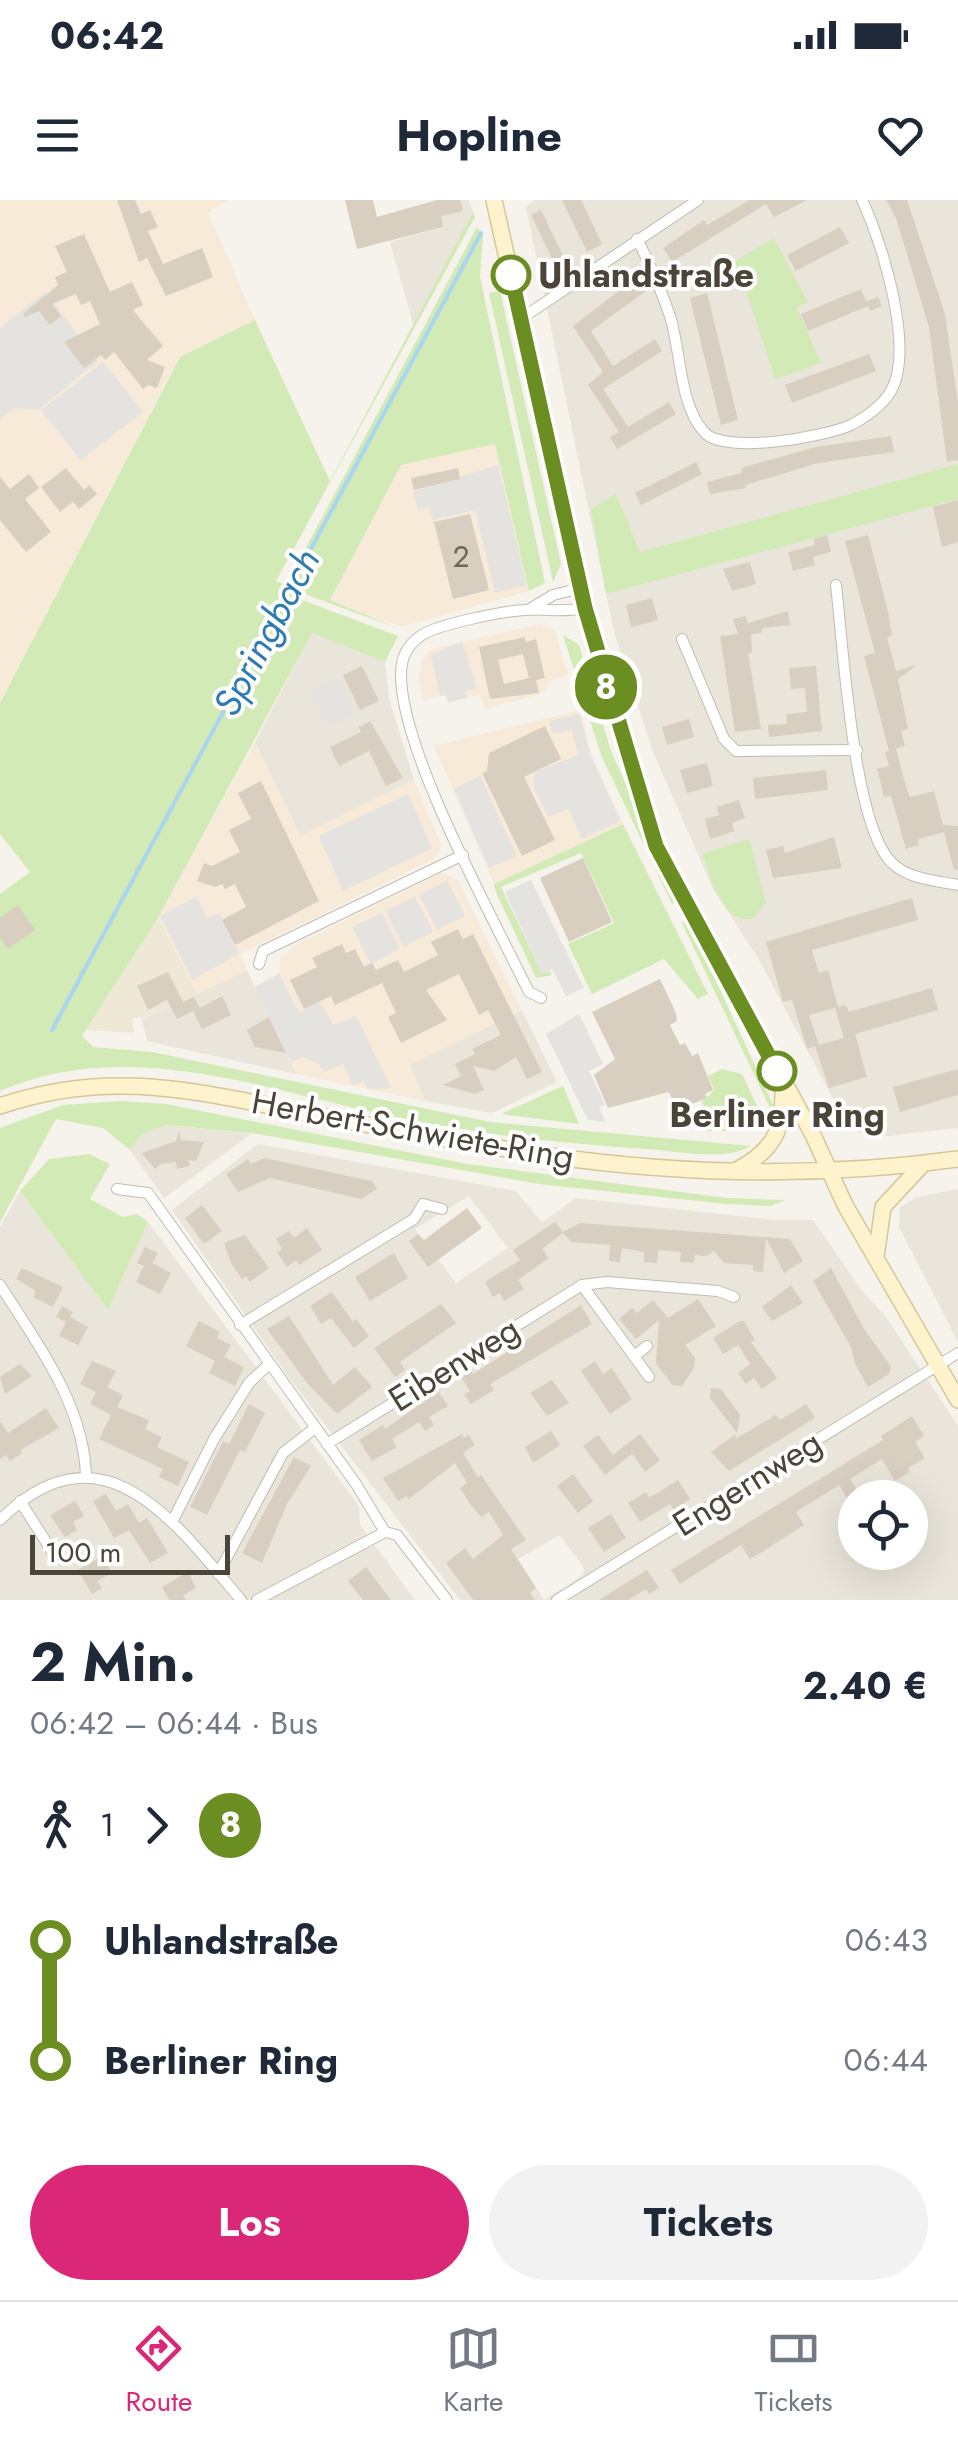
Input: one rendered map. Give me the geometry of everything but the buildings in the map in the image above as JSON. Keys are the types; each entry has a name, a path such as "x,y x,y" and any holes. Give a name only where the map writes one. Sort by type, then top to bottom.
{"main road":[{"path":"494,200 585,608 656,846 876,1260 958,1400"},
{"path":"734,1172 758,1158 778,1136 782,1080"},
{"name":"Herbert-Schwiete-Ring","path":"0,1106 78,1085 168,1085 544,1155 734,1172 830,1171"},
{"path":"830,1171 958,1159"},
{"path":"876,1260 883,1207 923,1164"}],"street":[{"path":"522,318 698,200"},
{"path":"637,240 670,318 694,420 708,436 724,443 753,444 849,426 880,405 893,388 900,338 874,232 862,200"},
{"path":"836,585 857,750 872,830 891,862 925,879 958,884"},
{"path":"541,998 529,992 464,855 408,715 401,679 404,655 424,633 530,609 553,595 581,588"},
{"path":"530,609 556,614 585,608"},
{"path":"682,639 724,740 736,751 857,750"},
{"path":"259,964 263,951 464,855"},
{"path":"118,1188 148,1193 382,1520 384,1532"},
{"path":"240,1325 414,1219 424,1204 442,1209"},
{"path":"582,1284 607,1282 718,1291 734,1298"},
{"path":"582,1284 649,1377"},
{"name":"Eibenweg","path":"327,1444 582,1284"},
{"path":"0,1286 56,1372 76,1425 86,1476"},
{"path":"634,1356 647,1346"},
{"name":"Engernweg","path":"557,1600 958,1354"},
{"path":"172,1522 223,1425 249,1383 268,1365"},
{"path":"218,1574 283,1452 315,1428"},
{"path":"0,1502 4,1516 20,1500 55,1481 86,1476 128,1487 172,1522 241,1600"},
{"path":"20,1500 56,1559"},
{"path":"257,1600 384,1532 397,1534 448,1600"}],"shaded area":[{"path":"0,200 230,200 208,212 255,320 179,357 0,703"},
{"path":"437,200 469,200 473,212 414,327 390,242 443,227"},
{"path":"535,200 958,200 958,1128 879,1137 863,1135 847,1125 759,960 712,887 652,749 614,632 526,207"},
{"path":"45,292 98,361 38,410 14,408 0,419 0,328"},
{"path":"103,362 143,412 81,460 41,410"},
{"path":"495,444 529,591 401,627 329,601 401,465"},
{"path":"498,465 527,585 495,593 475,510 433,520 429,507 418,510 413,492"},
{"path":"540,624 555,631 568,675 550,680 544,693 485,709 480,695 448,702 445,695 423,701 419,680 422,660 431,649"},
{"path":"312,633 385,662 389,698 414,780 300,836 255,742"},
{"path":"462,641 477,688 465,691 467,698 448,702 446,695 440,696 431,655"},
{"path":"338,678 355,714 328,727 311,690"},
{"path":"580,710 590,750 623,824 494,884 434,746"},
{"path":"580,714 589,751 620,821 582,839 568,809 548,817 534,788 535,772 578,755 572,730 553,734 549,721"},
{"path":"255,742 300,836 414,780 441,844 434,859 240,954 247,970 198,994 158,918"},
{"path":"480,776 517,856 489,868 454,789"},
{"path":"408,794 432,848 343,891 319,836"},
{"path":"441,873 458,880 522,1010 410,1065 425,1101 296,1074 255,986 280,972 280,960 294,946"},
{"path":"531,880 584,988 566,996 552,969 542,974 505,892"},
{"path":"447,881 465,916 437,930 419,895"},
{"path":"197,896 207,918 219,913 239,954 192,980 160,916"},
{"path":"415,897 433,932 403,947 386,911"},
{"path":"382,913 400,949 371,964 352,927"},
{"path":"158,918 198,994 143,1018 132,1018 134,1033 86,1030"},
{"path":"247,970 296,1074 147,1041 142,1019"},
{"path":"280,974 299,1012 319,1002 334,1025 356,1016 391,1088 367,1089 364,1081 353,1086 343,1064 323,1072 319,1064 302,1057 291,1062 255,987"},
{"path":"522,1010 557,1082 492,1113 425,1101 409,1065"},
{"path":"579,1014 603,1064 589,1071 605,1104 599,1108 606,1122 588,1120 546,1034"},
{"path":"168,1125 251,1134 164,1198 130,1150 143,1133"},
{"path":"258,1144 516,1191 542,1223 575,1198 775,1220 813,1220 863,1292 886,1317 958,1426 958,1600 544,1600 460,1600 289,1378 172,1210","holes":["469,1196 508,1248 456,1283 415,1229","560,1535 584,1568 583,1575 544,1600 518,1559"]},
{"path":"958,1189 958,1342 899,1227 900,1207 917,1197"},
{"path":"20,1191 108,1310 148,1222 359,1506 360,1525 415,1600 0,1600 0,1227"}],"green space":[{"path":"473,212 475,217 276,581 286,585 477,227 483,236 480,277 545,583 529,591 495,444 401,465 330,600 400,629 299,592 299,599 398,636 385,662 312,633 158,918 82,1036 93,1047 152,1052 490,1122 751,1146 728,1154 700,1154 521,1138 396,1117 198,1073 148,1068 98,1068 49,1075 0,1091 0,894 30,872 0,834 0,703 180,357 255,320 330,481"},
{"path":"774,238 808,302 797,307 821,363 775,379 741,276 732,263"},
{"path":"500,291 561,564 553,582 489,293"},
{"path":"958,464 958,499 606,594 591,509 616,494 640,552"},
{"path":"563,635 579,645 611,751 678,900 672,904 601,755"},
{"path":"623,824 708,994 698,999 664,959 592,994 568,944 614,923 581,853 501,887 542,974 550,971 552,975 536,978 496,892 494,884"},
{"path":"749,839 766,903 752,919 732,914 725,906 702,854"},
{"path":"687,918 774,1107 769,1132 770,1108 682,923"},
{"path":"722,1069 742,1074 759,1110 759,1122 750,1131 700,1131 694,1116 706,1111 702,1102 714,1090 708,1076"},
{"path":"563,1086 579,1124 501,1114"},
{"path":"122,1101 166,1104 468,1164 727,1198 785,1200 771,1206 726,1204 539,1184 258,1134 168,1125 143,1133 130,1150 103,1128 56,1119 0,1222 0,1128 63,1105"},
{"path":"89,1154 110,1164 90,1199 123,1217 137,1214 148,1222 108,1310 20,1191 49,1159"}],"waterway":[{"name":"Springbach","path":"52,1030 481,233"}],"bus line":[{"name":"8","path":"511,275 585,608 656,846 777,1071"}],"place":[{"name":"Uhlandstraße","path":"511,275"},
{"name":"Berliner Ring","path":"777,1071"}]}
